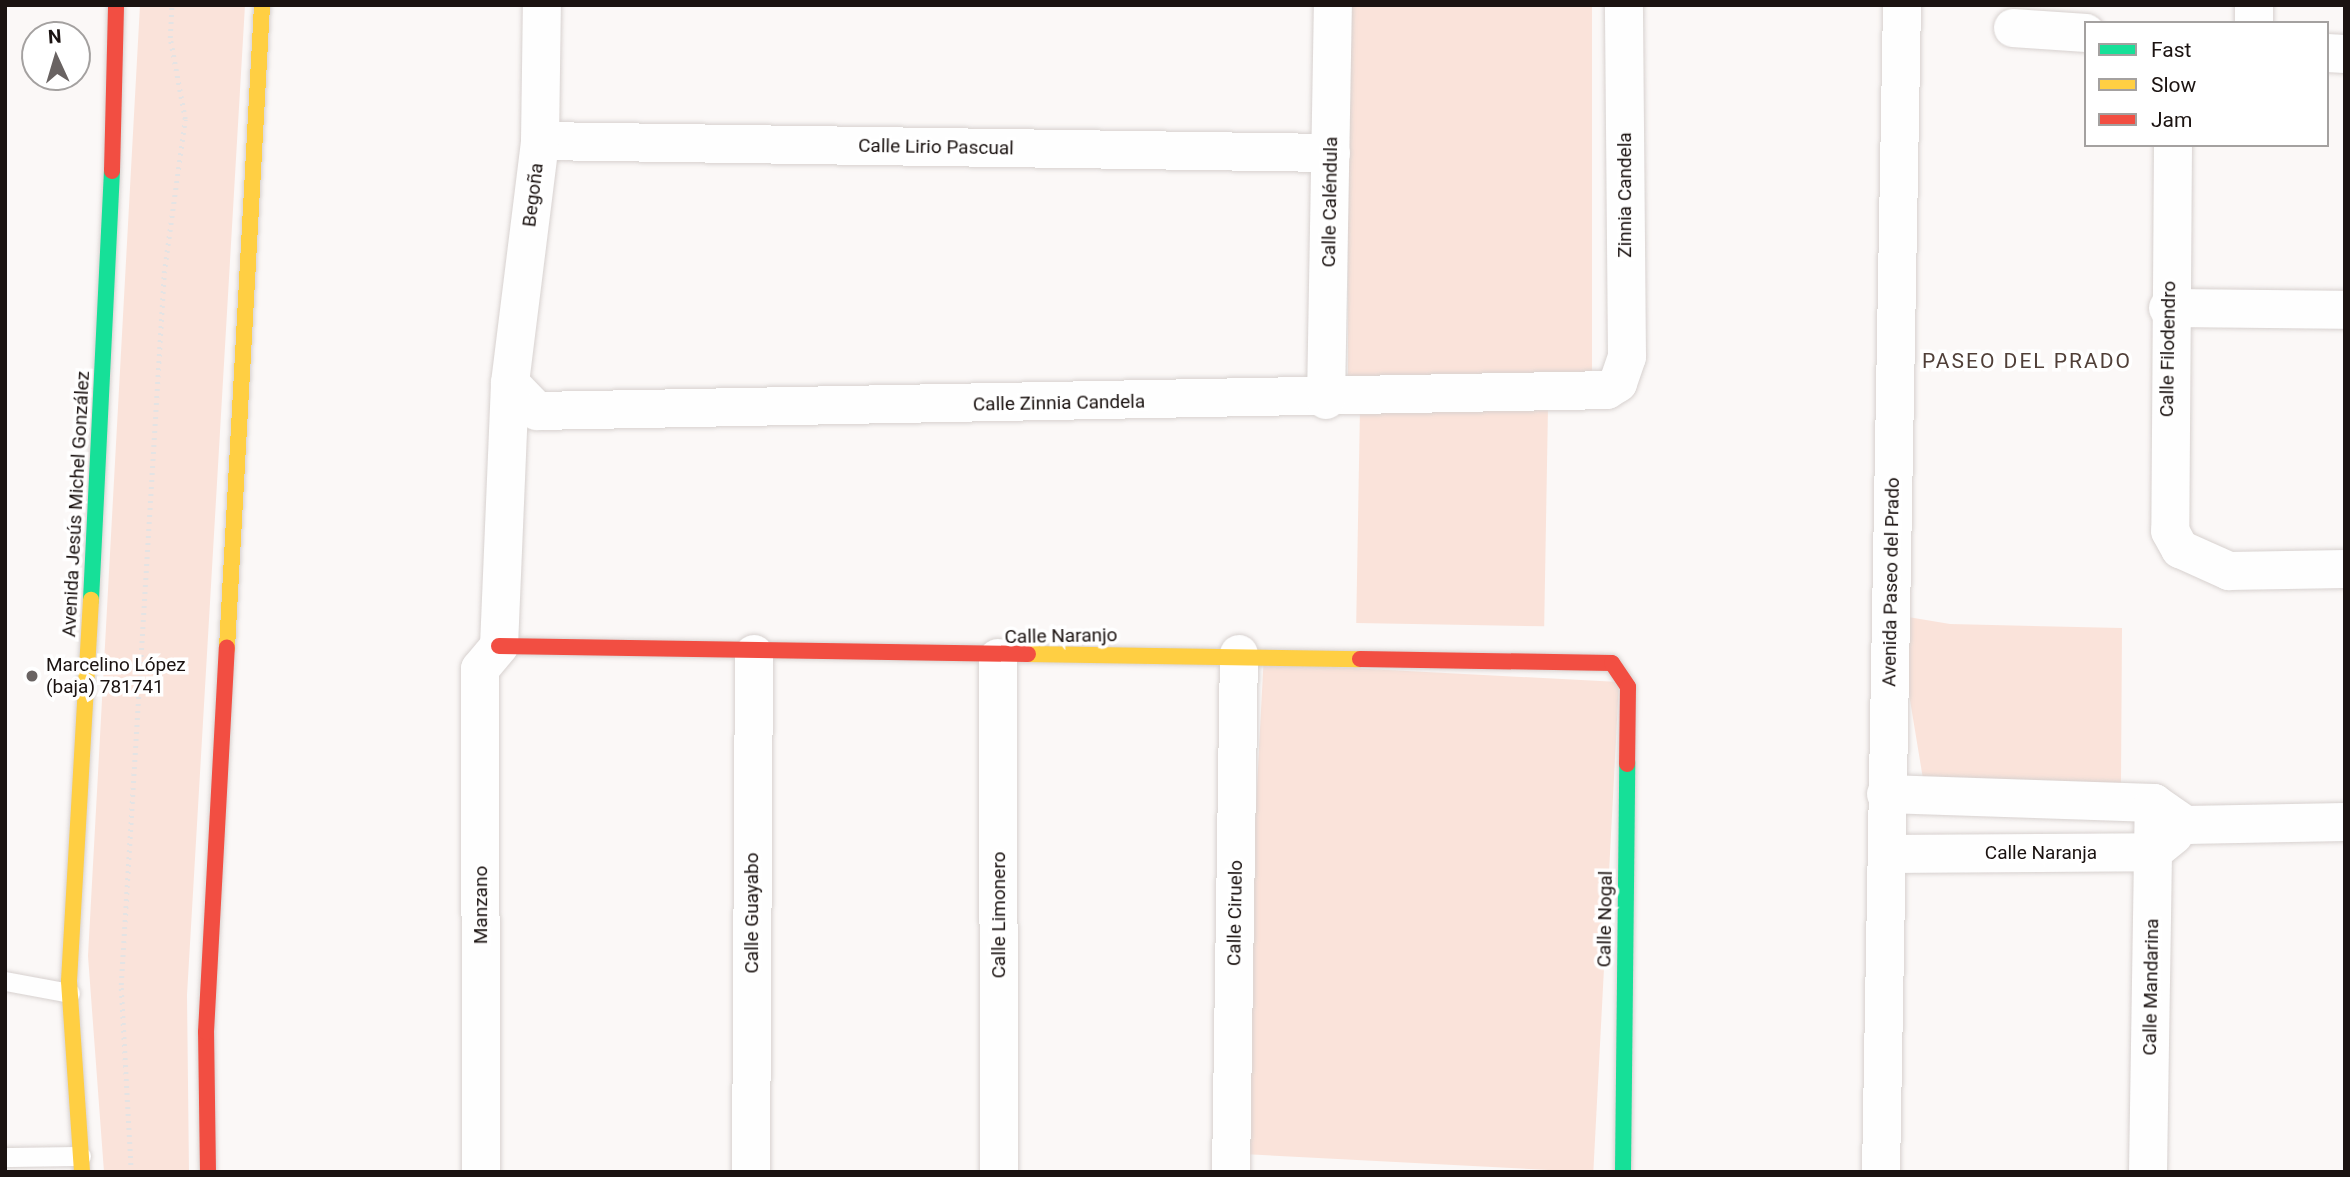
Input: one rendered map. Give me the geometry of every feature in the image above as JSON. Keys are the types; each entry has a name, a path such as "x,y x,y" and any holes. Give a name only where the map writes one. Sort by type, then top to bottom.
{"main road":[{"name":"Avenida Jesús Michel González","path":"82,1164 70,993 110,275 116,5"},
{"path":"208,1172 206,1032 262,5"},
{"name":"Calle Naranjo","path":"499,646 998,658 1239,654 1600,660 1621,669"},
{"name":"Calle Nogal","path":"1621,669 1628,687 1623,1172"}],"street":[{"name":"Begoña","path":"499,646 510,383 540,141 542,5"},
{"name":"Calle Caléndula","path":"1326,400 1333,5"},
{"name":"Zinnia Candela","path":"1618,383 1627,357 1624,5"},
{"name":"Avenida Paseo del Prado","path":"1886,1168 1886,794 1902,5"},
{"path":"2013,28 2084,33"},
{"name":"Calle Lirio Pascual","path":"540,141 1331,153"},
{"name":"Calle Filodendro","path":"2173,147 2166,512 2180,549 2229,571 2345,569"},
{"path":"2168,308 2345,310"},
{"name":"Calle Zinnia Candela","path":"510,383 537,411 1326,400 1594,393 1618,383"},
{"name":"Manzano","path":"481,1172 480,669 499,646"},
{"name":"Calle Guayabo","path":"751,1172 754,654"},
{"name":"Calle Ciruelo","path":"1231,1172 1239,654"},
{"name":"Calle Limonero","path":"998,658 999,1172"},
{"path":"1886,794 2154,803 2186,825 2345,822"},
{"name":"Calle Mandarina","path":"2148,1172 2154,803"},
{"path":"2153,852 2186,825"},
{"name":"Calle Naranja","path":"1887,854 2153,852"}],"lane":[{"path":"5,981 70,993"},
{"path":"5,1157 82,1164"}],"path":[{"path":"131,1172 121,985 164,273 185,119 170,37 172,5"}],"shaded area":[{"path":"140,5 245,5 187,995 189,1172 104,1172 88,956"},
{"path":"1348,5 1592,5 1592,386 1348,386"},
{"path":"1360,406 1548,409 1544,626 1356,623"},
{"path":"1896,615 1950,624 2122,628 2121,785 1924,785"},
{"path":"1263,663 1619,682 1593,1172 1238,1154"}],"traffic: fast":[{"path":"91,600 112,171"},
{"path":"1623,1172 1627,764"}],"traffic: slow":[{"path":"227,648 262,5"},
{"path":"82,1172 69,981 91,600"},
{"path":"1028,654 1360,659"}],"traffic: jam":[{"path":"112,171 116,5"},
{"path":"499,646 1028,654"},
{"path":"208,1172 206,1032 227,648"},
{"path":"1360,659 1612,663 1628,687 1627,764"}],"place":[{"name":"Marcelino López (baja) 781741","path":"32,676"}],"district":[{"name":"PASEO DEL PRADO","path":"2027,361"}]}
